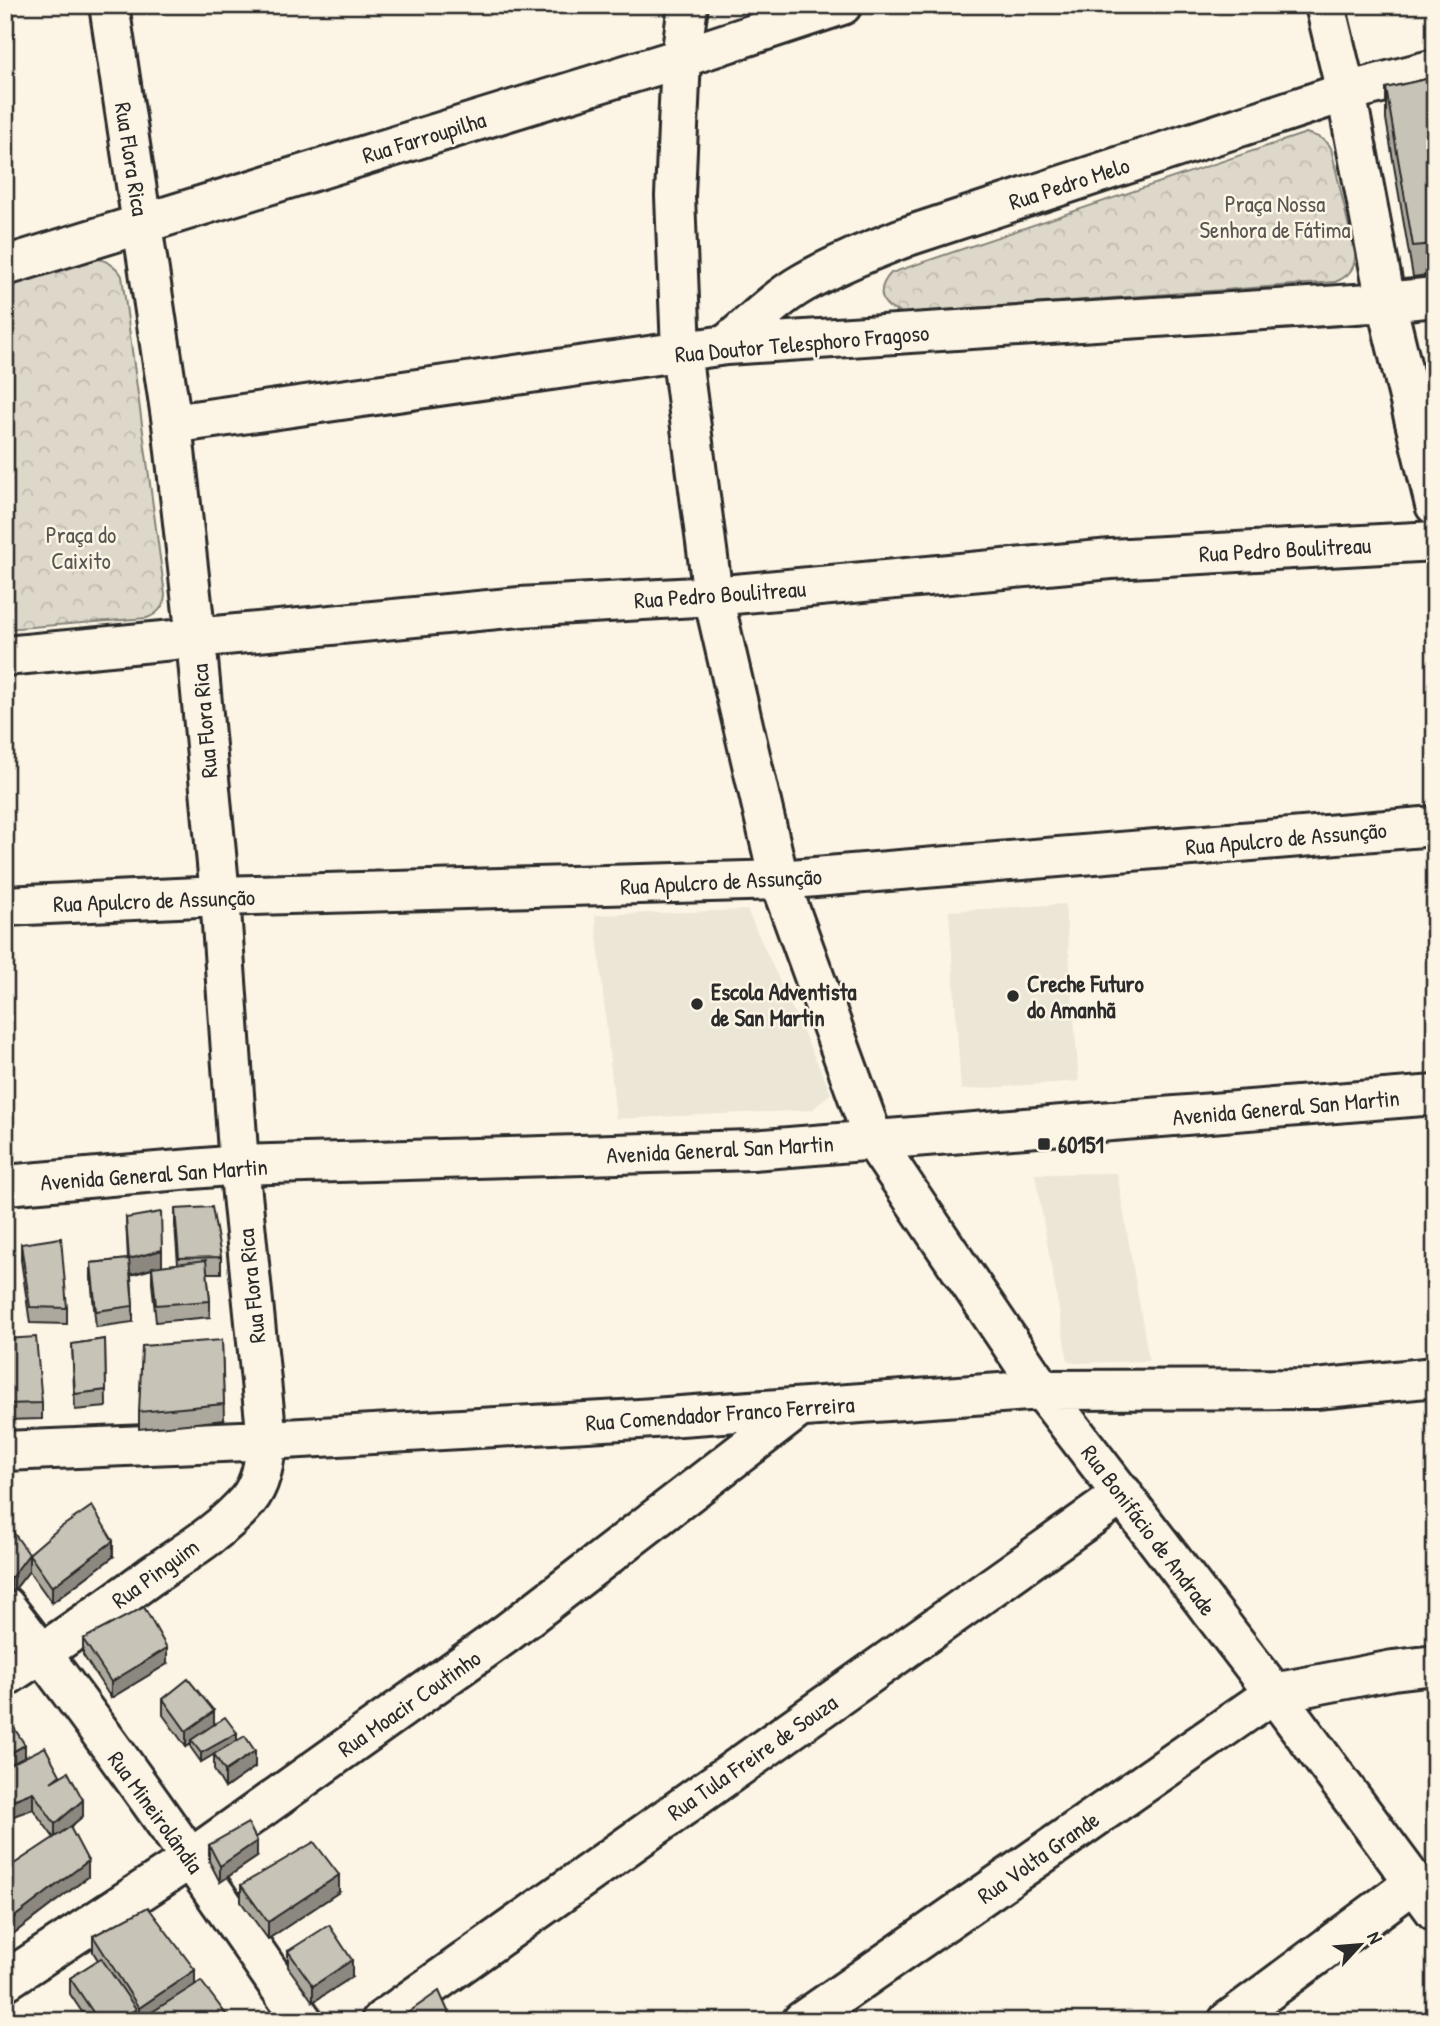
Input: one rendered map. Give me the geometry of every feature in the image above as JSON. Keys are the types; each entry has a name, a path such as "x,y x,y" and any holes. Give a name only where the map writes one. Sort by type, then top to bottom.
{"street":[{"name":"Rua Flora Rica","path":"109,5 172,424 196,639 220,896 239,1165 267,1440"},
{"name":"Rua Bonifácio de Andrade","path":"688,5 681,58 675,196 681,351 713,596 779,880 874,1141 1042,1391 1274,1693 1424,1897"},
{"name":"Rua Farroupilha","path":"5,266 681,58 842,5"},
{"path":"1325,5 1346,92 1386,302 1435,505"},
{"name":"Rua Pedro Melo","path":"726,345 764,311 802,284 850,259 908,236 1346,92 1435,69"},
{"name":"Rua Doutor Telesphoro Fragoso","path":"172,424 726,345 1435,297"},
{"name":"Rua Pedro Boulitreau","path":"5,656 520,607 713,596 1111,559 1435,541"},
{"name":"Rua Apulcro de Assunção","path":"5,906 220,896 779,880 1435,826"},
{"name":"Avenida General San Martin","path":"5,1185 239,1165 752,1150 1435,1095"},
{"name":"Rua Comendador Franco Ferreira","path":"5,1451 625,1420 1042,1391 1316,1389 1435,1377"},
{"name":"Rua Moacir Coutinho","path":"5,1981 190,1859 507,1633 799,1408"},
{"name":"Rua Pinguim","path":"5,1677 229,1519 249,1499 263,1473 267,1440"},
{"name":"Rua Tula Freire de Souza","path":"381,2021 1122,1494"},
{"name":"Rua Mineirolândia","path":"5,1606 42,1653 190,1859 303,2021"},
{"path":"1274,1693 1435,1665"},
{"name":"Rua Volta Grande","path":"802,2021 1274,1693"},
{"path":"1228,2021 1424,1897"}],"shaded area":[{"name":"Creche Futuro do Amanhã","path":"1065,904 1079,1081 961,1090 949,911"},
{"name":"Escola Adventista de San Martin","path":"747,910 831,1093 812,1110 616,1119 595,915"},
{"path":"1117,1173 1149,1361 1074,1363 1068,1361 1035,1174"}],"green space":[{"name":"Praça Nossa Senhora de Fátima","path":"1306,133 1324,140 1331,148 1355,254 1350,272 1335,282 903,313 889,307 882,298 883,286 891,273"},
{"name":"Praça do Caixito","path":"93,258 110,264 122,276 165,595 160,610 147,618 5,629 5,285"}],"building":[{"path":"1435,77 1435,244 1413,246 1386,88"},
{"path":"212,1207 221,1257 179,1258 175,1209"},
{"path":"161,1212 162,1250 129,1259 126,1218"},
{"path":"61,1238 67,1308 30,1307 21,1244"},
{"path":"129,1259 133,1306 96,1311 91,1263"},
{"path":"206,1260 210,1301 156,1305 152,1267"},
{"path":"36,1337 42,1403 5,1404 5,1339"},
{"path":"105,1339 106,1390 75,1394 72,1344"},
{"path":"222,1340 224,1404 139,1412 142,1346"},
{"path":"92,1506 113,1541 52,1587 29,1554 57,1530"},
{"path":"5,1521 29,1554 11,1578 5,1571"},
{"path":"144,1607 167,1648 111,1682 83,1639"},
{"path":"188,1679 214,1711 186,1731 163,1699"},
{"path":"5,1714 25,1745 5,1756"},
{"path":"225,1717 237,1733 201,1753 191,1740"},
{"path":"245,1736 255,1751 225,1771 214,1754"},
{"path":"45,1747 60,1775 51,1782 68,1772 83,1800 55,1824 33,1792 5,1803 5,1767"},
{"path":"248,1823 257,1841 220,1866 209,1845"},
{"path":"70,1827 88,1861 5,1924 5,1870"},
{"path":"5,1840 13,1861 5,1866"},
{"path":"314,1842 339,1875 268,1922 241,1885"},
{"path":"148,1907 195,1970 139,2008 93,1936"},
{"path":"329,1925 352,1960 313,1986 288,1951"},
{"path":"101,1958 136,2009 117,2021 99,2021 70,1978"},
{"path":"201,1981 231,2021 153,2021 149,2014"},
{"path":"439,1991 451,2021 396,2021"}],"place":[{"name":"Creche Futuro do Amanhã","path":"1013,996"},
{"name":"Escola Adventista de San Martin","path":"697,1004"},
{"name":"60151","path":"1044,1144"}]}
